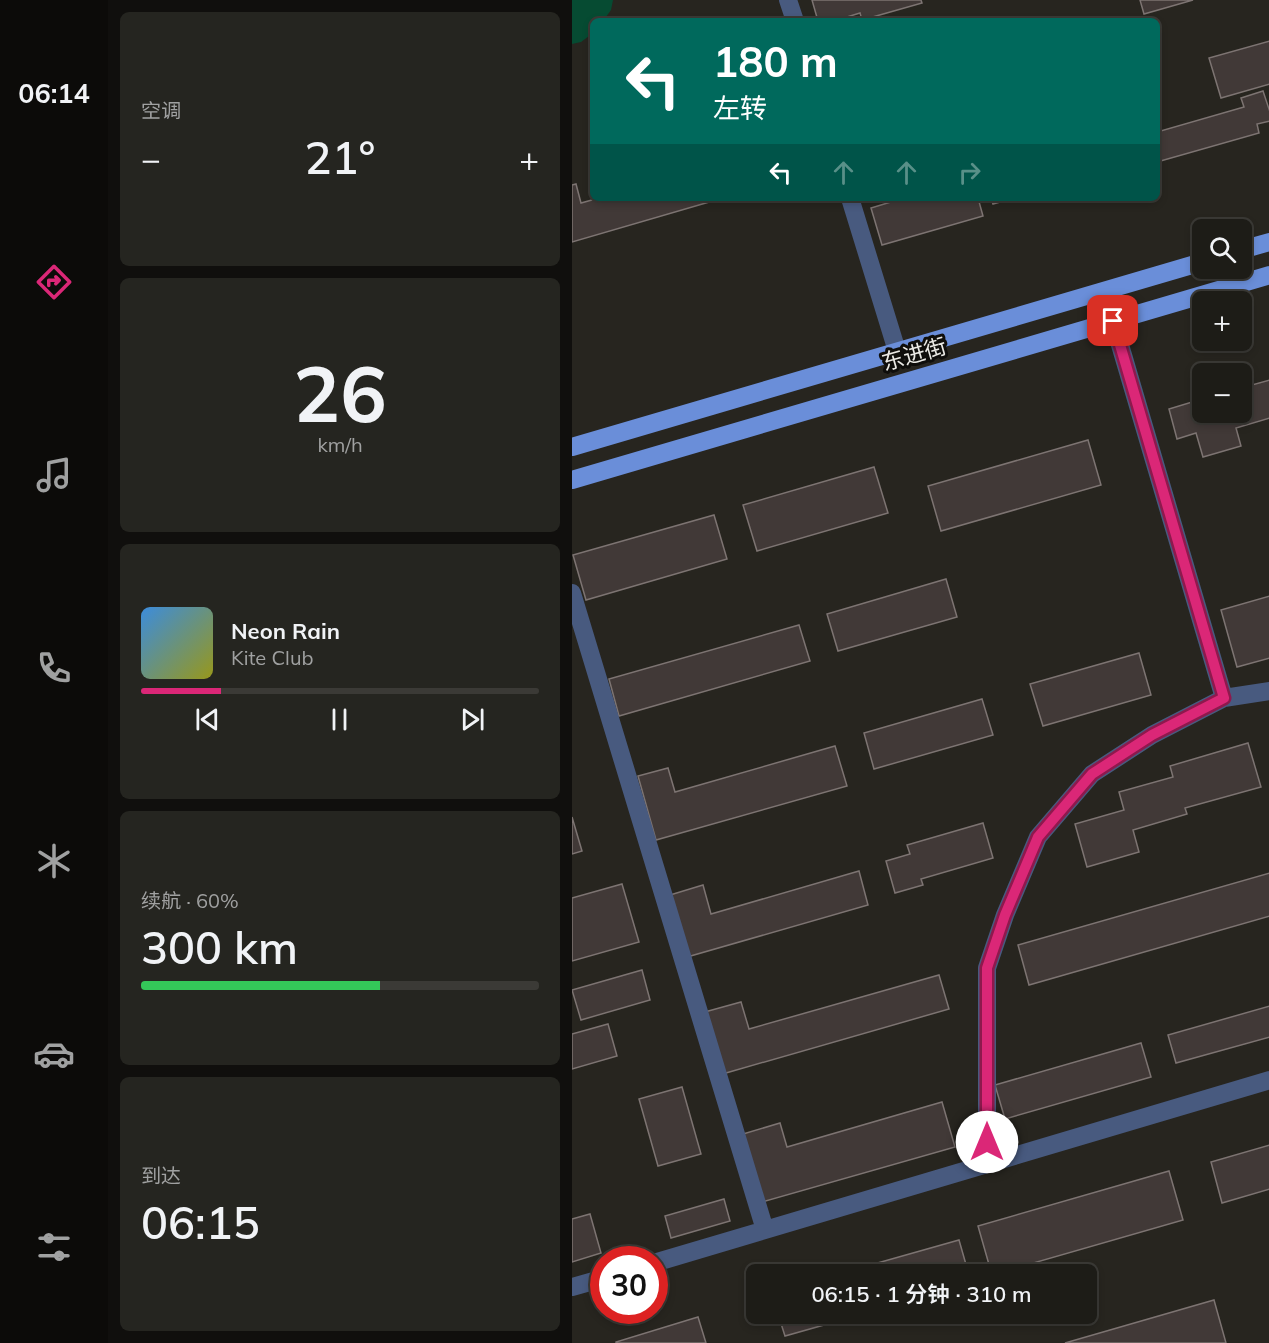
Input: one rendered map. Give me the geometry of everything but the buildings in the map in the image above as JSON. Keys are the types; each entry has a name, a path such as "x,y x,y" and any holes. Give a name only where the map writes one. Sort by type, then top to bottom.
{"main road":[{"path":"1252,247 1270,242"},
{"name":"东进街","path":"572,447 1192,265"},
{"name":"东进街","path":"572,480 1270,275"}],"street":[{"path":"788,0 794,18"},
{"path":"851,201 897,351"},
{"path":"1113,321 1224,698"},
{"path":"572,593 765,1230"},
{"path":"988,1164 987,968 1005,915 1038,837 1092,774 1152,735 1224,698 1270,691"},
{"path":"668,1259 1270,1080"},
{"path":"572,1287 590,1282"}],"green space":[{"path":"572,0 613,0 611,10 605,18 590,18 590,35 581,42 572,44"}],"route":[{"path":"987,1142 987,968 1005,915 1038,837 1092,774 1152,735 1224,698 1113,321"}]}
